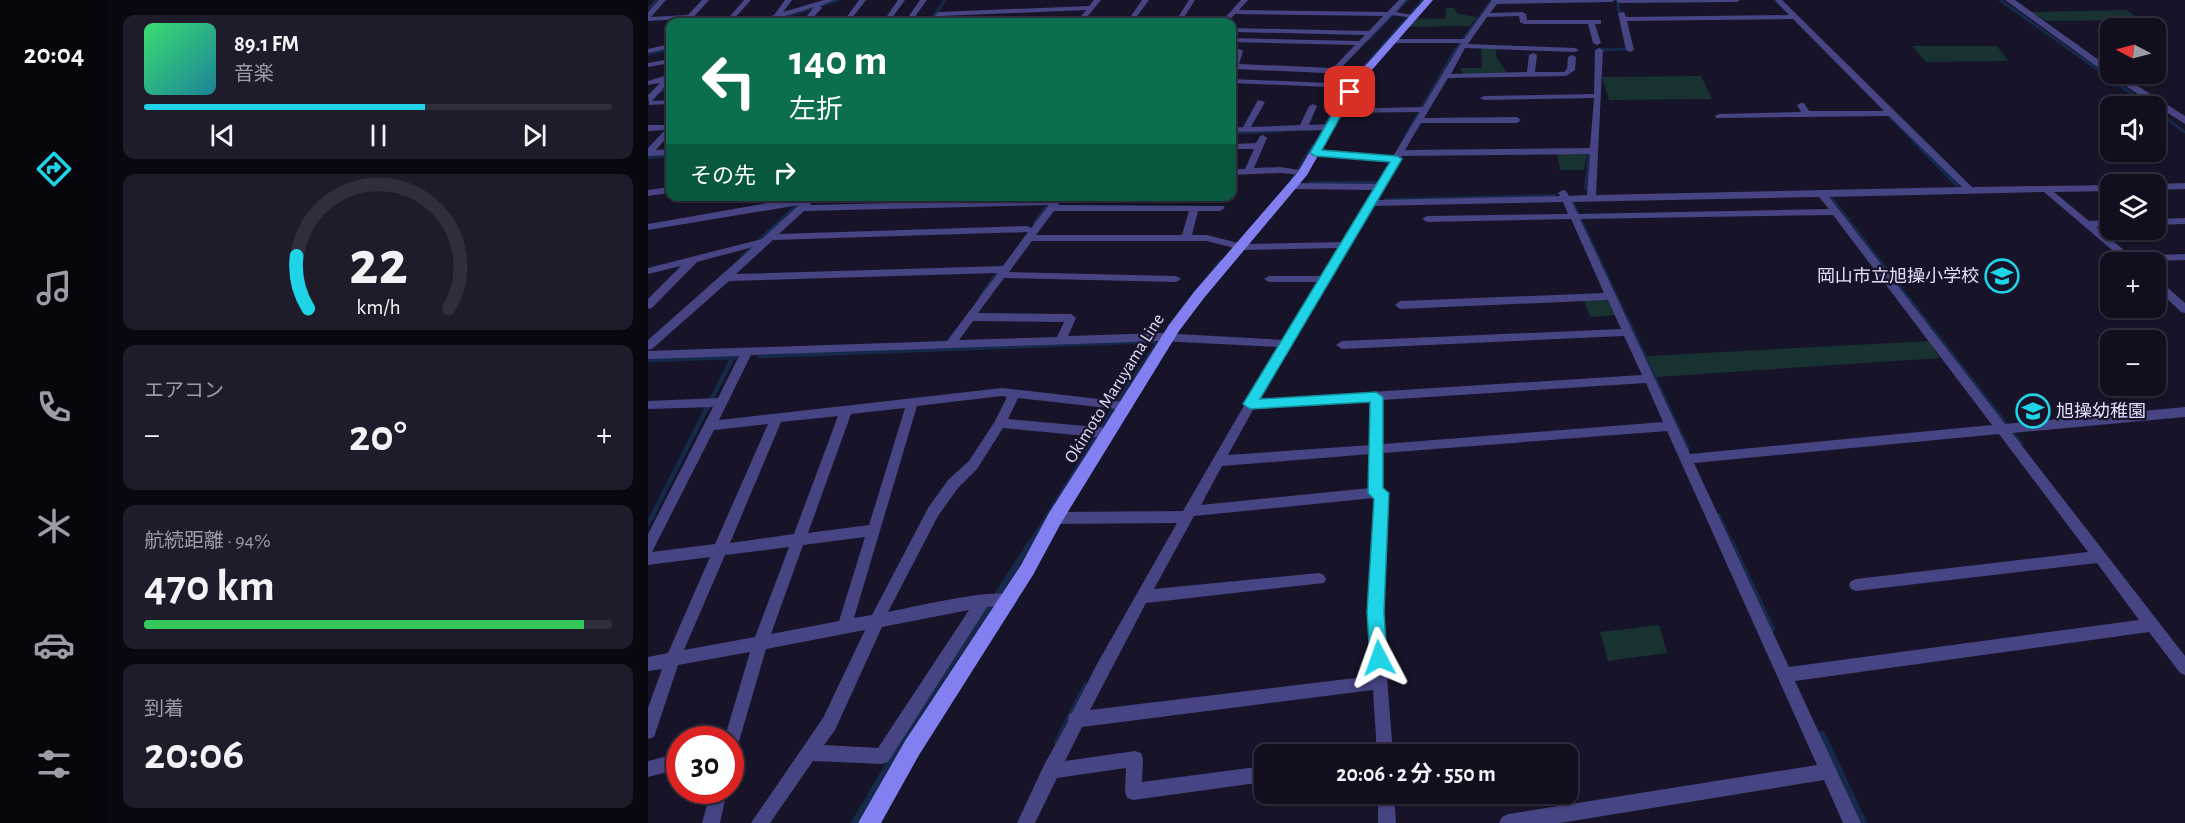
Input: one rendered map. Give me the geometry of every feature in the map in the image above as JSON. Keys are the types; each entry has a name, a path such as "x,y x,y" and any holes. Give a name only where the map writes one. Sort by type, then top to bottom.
{"main road":[{"name":"Okimoto Maruyama Line","path":"869,823 994,600 1027,570 1101,433 1163,337 1315,153 1326,127 1340,111 1355,79 1393,41 1411,16 1429,0"}],"street":[{"path":"648,18 663,0"},
{"path":"690,18 706,0"},
{"path":"732,18 748,0"},
{"path":"776,18 789,0"},
{"path":"809,18 817,7 831,0"},
{"path":"781,18 843,0"},
{"path":"849,18 863,0"},
{"path":"889,18 902,0"},
{"path":"911,18 924,0"},
{"path":"1083,18 1098,0"},
{"path":"1133,18 1146,0"},
{"path":"1181,18 1192,0"},
{"path":"1228,18 1245,0"},
{"path":"1337,70 1369,33 1392,14 1403,0"},
{"path":"1617,0 1630,50"},
{"path":"1690,0 1700,18"},
{"path":"1026,823 1075,720 1283,343 1321,278 1372,200 1377,186 1418,121 1422,110 1463,42 1495,1 1737,0"},
{"path":"1778,0 1792,17 1888,113 1970,190"},
{"path":"2009,0 2100,64"},
{"path":"936,18 939,14 1092,8"},
{"path":"1234,12 1411,16"},
{"path":"1299,32 1306,13"},
{"path":"1485,15 1522,14 1524,22 1594,22 1598,47 1591,151 1591,198"},
{"path":"1623,19 1792,17"},
{"path":"648,18 666,19"},
{"path":"1236,30 1369,33"},
{"path":"1236,40 1360,43"},
{"path":"1393,41 1463,42 1573,53 1571,70 1566,74 1444,76"},
{"path":"648,51 666,47"},
{"path":"1236,58 1239,51"},
{"path":"1530,75 1533,55"},
{"path":"648,65 666,62"},
{"path":"1236,67 1337,70 1355,79"},
{"path":"1236,81 1355,79"},
{"path":"648,83 666,84"},
{"path":"2129,84 2185,121"},
{"path":"649,103 666,86"},
{"path":"649,103 666,86"},
{"path":"1484,98 1595,96"},
{"path":"649,103 666,102"},
{"path":"1239,131 1260,102"},
{"path":"1801,105 1807,114"},
{"path":"1304,127 1313,106"},
{"path":"1340,111 1422,110"},
{"path":"1719,116 1888,113"},
{"path":"1418,121 1517,120"},
{"path":"1239,131 1326,127"},
{"path":"648,128 666,128"},
{"path":"648,153 666,133"},
{"path":"1236,146 1261,142 1248,171"},
{"path":"1315,153 1395,157 1591,151"},
{"path":"648,153 666,152"},
{"path":"1236,172 1248,171 1377,186"},
{"path":"2166,187 2185,186"},
{"path":"1372,200 1566,199 2100,188"},
{"path":"2047,190 2120,252"},
{"path":"648,193 666,191"},
{"path":"1822,194 2006,428 2185,668"},
{"path":"1566,199 1578,217 1611,296 1852,823"},
{"path":"648,227 795,201"},
{"path":"648,345 726,278 809,201"},
{"path":"950,344 1028,234 1054,201"},
{"path":"802,208 1050,205 1220,208"},
{"path":"1186,238 1194,208"},
{"path":"1426,219 1835,212"},
{"path":"2166,222 2185,221"},
{"path":"2087,224 2100,223"},
{"path":"648,271 768,239 1028,234 1207,238 1237,246 1342,245"},
{"path":"2166,258 2185,257"},
{"path":"648,305 694,259"},
{"path":"726,278 1002,271 1176,279"},
{"path":"1269,279 1321,278"},
{"path":"648,290 669,284"},
{"path":"2166,292 2185,309"},
{"path":"1400,305 1611,296"},
{"path":"971,317 1071,318 1061,339"},
{"path":"1342,345 1628,332"},
{"path":"648,355 1163,337 1283,343"},
{"path":"648,548 709,426 714,402 748,350"},
{"path":"1250,404 1650,379"},
{"path":"709,426 1002,392 1119,405"},
{"path":"760,823 829,724 877,621 933,512 954,484 973,465 1000,423 1014,394"},
{"path":"1376,397 1376,493"},
{"path":"648,405 714,402"},
{"path":"844,628 912,403"},
{"path":"736,726 760,644 846,411"},
{"path":"1685,459 2185,412"},
{"path":"648,731 673,659 776,419"},
{"path":"1000,423 1101,433"},
{"path":"1218,461 1671,426"},
{"path":"1055,518 1189,514 1382,493 1376,612 1384,744"},
{"path":"648,559 872,530"},
{"path":"1856,585 2101,557"},
{"path":"1143,597 1319,579"},
{"path":"648,664 994,600"},
{"path":"809,753 882,756 994,600"},
{"path":"1784,675 2152,625"},
{"path":"1075,720 1380,682"},
{"path":"1050,771 1135,759 1132,792 1254,775"},
{"path":"648,769 666,764"},
{"path":"1508,823 1828,771"},
{"path":"711,823 716,804"},
{"path":"1386,804 1387,823"}],"green space":[{"path":"1446,8 1454,8 1458,14 1477,17 1470,26 1409,27 1418,18 1445,19"},
{"path":"2127,10 2137,18 2047,21 2030,12"},
{"path":"1912,46 1997,46 2008,61 1926,62"},
{"path":"1481,48 1496,48 1496,56 1507,73 1463,75 1460,68 1482,68"},
{"path":"1701,76 1712,99 1609,100 1602,77"},
{"path":"1557,153 1587,153 1584,170 1560,170"},
{"path":"1605,300 1610,302 1615,315 1590,317 1584,301"},
{"path":"1929,341 1940,358 1656,377 1647,356"},
{"path":"1659,625 1667,653 1608,661 1600,632"}],"waterway":[{"path":"648,9 657,0"},
{"path":"780,18 838,0"},
{"path":"933,18 945,0"},
{"path":"1368,40 1407,0"},
{"path":"1326,123 1345,88 1423,0"},
{"path":"1405,137 1454,52 1492,0"},
{"path":"1617,0 1621,19"},
{"path":"1775,0 1785,10"},
{"path":"2000,0 2135,96"},
{"path":"1598,50 1627,49 1626,45"},
{"path":"648,54 666,50"},
{"path":"660,92 666,85"},
{"path":"661,91 666,90"},
{"path":"1885,112 1914,141"},
{"path":"2166,118 2185,132"},
{"path":"1236,133 1283,131"},
{"path":"1914,141 1957,185"},
{"path":"1292,180 1313,146"},
{"path":"1586,188 1590,149"},
{"path":"648,157 666,155"},
{"path":"1311,183 1379,183"},
{"path":"1386,200 1554,196"},
{"path":"1831,198 1925,320"},
{"path":"1035,223 1051,201"},
{"path":"1573,204 1627,320"},
{"path":"761,239 798,205"},
{"path":"742,257 752,248"},
{"path":"1174,320 1221,261"},
{"path":"980,298 1001,268"},
{"path":"1030,544 1130,383 1175,319"},
{"path":"1627,319 1688,450"},
{"path":"1924,319 2021,444"},
{"path":"760,356 1158,341"},
{"path":"648,360 733,357"},
{"path":"648,524 733,357"},
{"path":"1718,515 1732,544"},
{"path":"996,597 1031,542"},
{"path":"1731,542 1772,629"},
{"path":"854,823 916,718 991,604"},
{"path":"1057,742 1086,685"},
{"path":"1822,733 1864,823"}],"place":[{"name":"岡山市立旭操小学校","path":"2002,276"},
{"name":"旭操幼稚園","path":"2033,411"}],"route":[{"path":"1350,92 1315,153 1397,159 1250,404 1376,397 1376,493 1382,493 1376,612 1379,658"}]}
